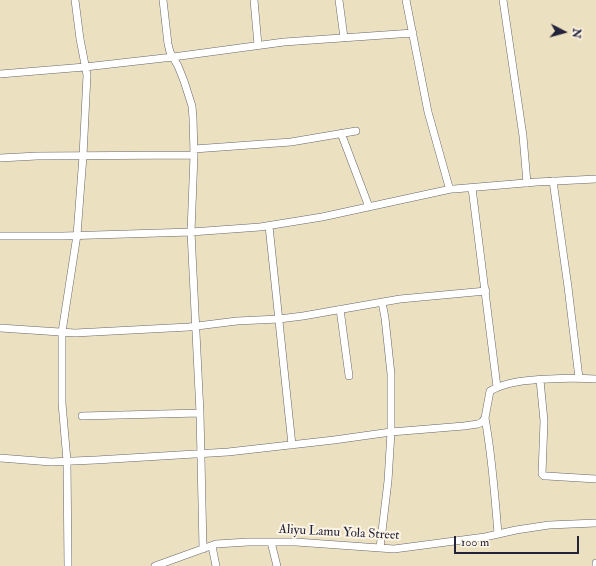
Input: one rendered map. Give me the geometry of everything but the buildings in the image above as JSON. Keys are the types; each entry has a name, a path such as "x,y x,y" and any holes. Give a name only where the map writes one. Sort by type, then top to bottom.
{"street":[{"path":"68,566 67,461 62,403 62,332 77,235 84,156 87,75 80,39 75,0"},
{"path":"163,0 168,44 184,81 192,106 193,118 194,152 191,232 202,454 203,549"},
{"path":"254,0 258,46"},
{"path":"339,0 344,38"},
{"path":"406,0 428,112 449,187 451,189"},
{"path":"503,0 523,136 527,183"},
{"path":"0,74 85,67 284,42 413,33"},
{"path":"0,158 194,152 291,142 356,131"},
{"path":"341,133 369,207"},
{"path":"0,236 63,236 191,232 269,226 322,217 451,189 596,179"},
{"path":"553,181 579,378"},
{"path":"472,188 497,387"},
{"path":"269,226 292,445"},
{"path":"0,328 75,333 196,326 237,321 279,319 400,299 486,291"},
{"path":"380,548 388,481 391,432 391,374 382,302"},
{"path":"340,309 349,376"},
{"path":"498,534 494,476 485,418 490,391 497,387 523,381 579,378 596,379"},
{"path":"540,380 544,421 542,474 544,476 596,479"},
{"path":"82,416 200,413"},
{"path":"0,458 52,462 228,452 391,432 464,426 478,424 485,418"},
{"name":"Aliyu Lamu Yola Street","path":"155,566 216,544 296,542 394,549 485,537 549,525 596,523"},
{"path":"271,542 277,566"},
{"path":"212,546 216,566"}]}
